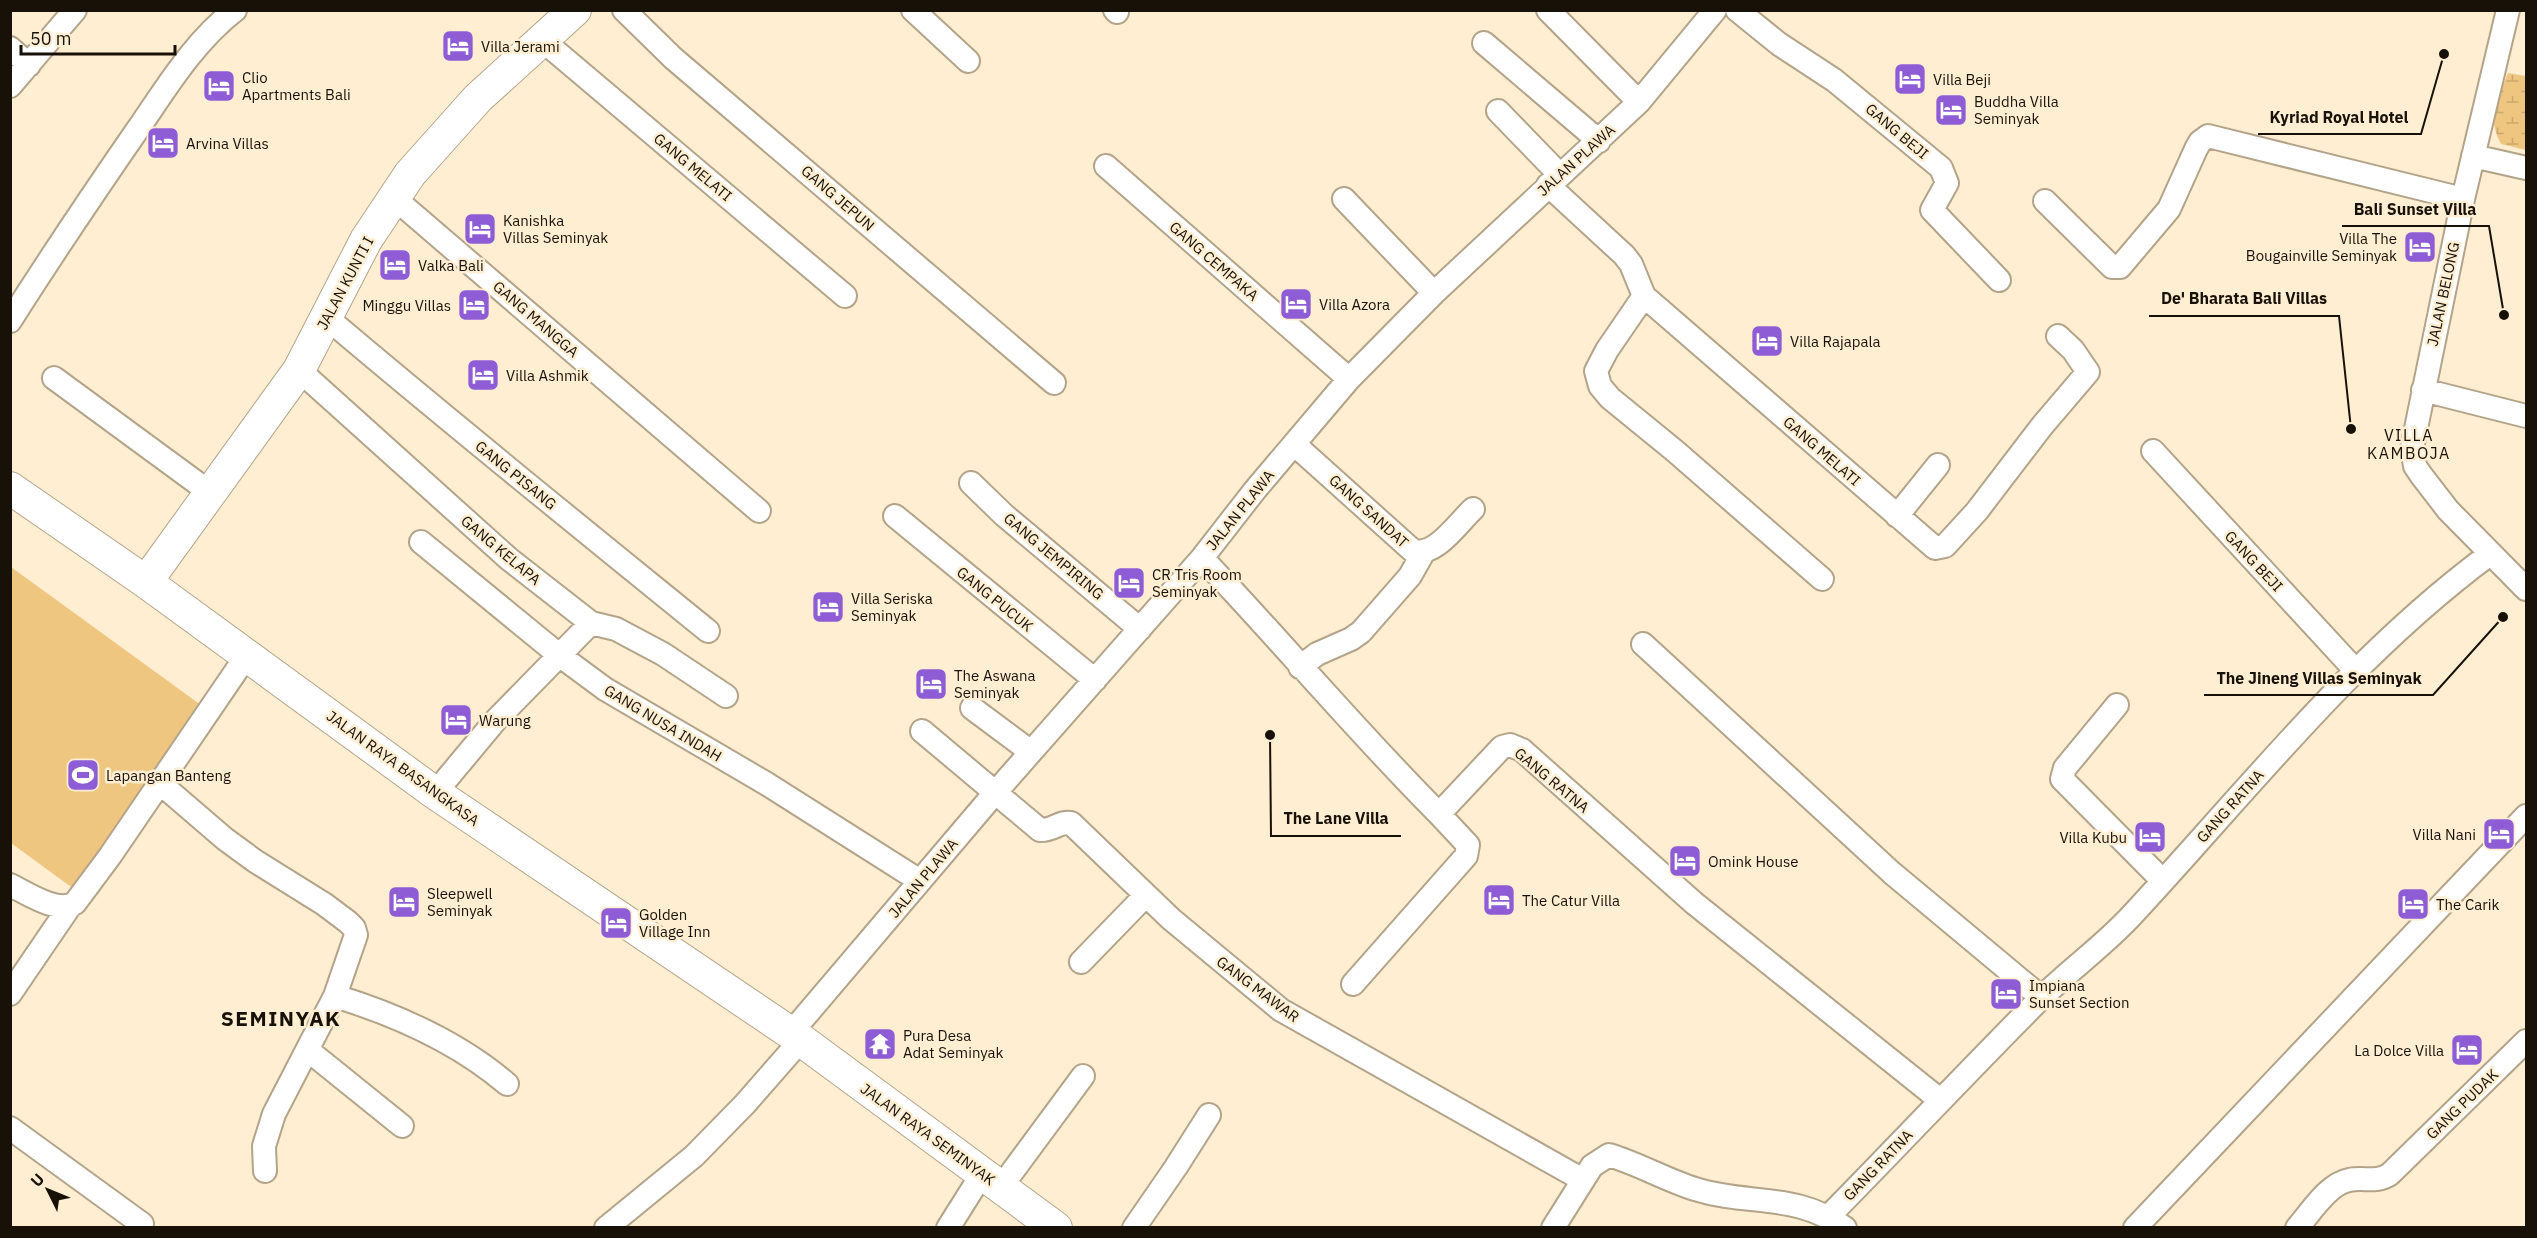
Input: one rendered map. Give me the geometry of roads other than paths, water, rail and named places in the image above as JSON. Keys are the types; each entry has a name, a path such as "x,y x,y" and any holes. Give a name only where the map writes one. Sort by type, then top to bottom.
{"main road":[{"name":"JALAN KUNTI I","path":"146,582 212,494 299,370 366,240 393,198 440,139 478,98 575,10"},
{"name":"JALAN RAYA BASANGKASA","path":"10,488 146,582 435,794 796,1037"},
{"name":"JALAN RAYA SEMINYAK","path":"796,1037 1056,1227"}],"street":[{"path":"10,86 75,10"},
{"path":"10,321 75,218 175,76 207,34 235,10"},
{"name":"GANG JEPUN","path":"624,10 673,58 1054,383"},
{"path":"913,10 968,61"},
{"path":"1548,10 1639,102"},
{"name":"JALAN PLAWA","path":"606,1227 694,1156 746,1104 920,881 1202,558 1349,379 1434,293 1639,102 1714,10"},
{"name":"GANG BEJI","path":"1737,10 1779,44 1834,80 1941,168 1947,183 1932,210 1999,280"},
{"name":"JALAN BELONG","path":"2490,554 2448,510 2415,466 2412,448 2463,199 2508,10"},
{"name":"GANG MELATI","path":"541,39 776,235 844,296"},
{"path":"1484,43 1599,141"},
{"path":"10,48 29,65"},
{"name":"GANG MELATI","path":"1498,111 1554,180 1624,255 1637,276 1644,296 1930,546 1935,548 1945,546 1977,511 2042,426 2088,372 2073,350 2058,336"},
{"path":"2046,201 2112,267 2120,267 2169,209 2196,149 2200,142 2208,136 2463,199"},
{"path":"2473,156 2526,168"},
{"name":"GANG CEMPAKA","path":"1106,166 1349,379"},
{"name":"GANG MANGGA","path":"393,198 759,511"},
{"path":"1344,199 1434,293"},
{"path":"1644,296 1607,350 1596,371 1600,386 1610,398 1675,451 1822,579"},
{"name":"GANG PISANG","path":"326,317 441,415 541,493 708,631"},
{"name":"GANG KELAPA","path":"299,370 509,559 591,622 616,629 663,654 726,696"},
{"path":"54,378 212,494"},
{"path":"2423,390 2526,416"},
{"name":"GANG SANDAT","path":"1294,444 1412,550 1424,553 1432,550 1473,509"},
{"name":"GANG BEJI","path":"2153,450 2356,671"},
{"path":"1897,516 1938,465"},
{"name":"GANG JEMPIRING","path":"970,483 1004,515 1140,628"},
{"name":"GANG PUCUK","path":"895,516 1095,680"},
{"name":"GANG NUSA INDAH","path":"421,542 559,655 605,689 767,784 920,881"},
{"path":"1300,667 1317,654 1352,639 1361,632 1410,576 1424,553"},
{"path":"2490,554 2526,589"},
{"name":"GANG RATNA","path":"1837,1222 1940,1100 2042,998 2131,917 2320,707 2405,622 2490,554"},
{"path":"1202,558 1375,750 1468,845 1466,856 1353,984"},
{"path":"435,794 495,721 591,622"},
{"path":"1643,644 1892,873 2042,998"},
{"path":"10,994 70,906 79,899 161,784 247,655"},
{"path":"2118,705 2066,768 2062,779 2163,881"},
{"path":"972,708 1031,752"},
{"path":"922,732 994,794"},
{"name":"GANG RATNA","path":"1439,814 1502,747 1510,745 1521,750 1694,903 1940,1100"},
{"path":"161,784 255,861 324,904 354,928 356,935 335,996 309,1051 274,1114 264,1146 265,1171"},
{"name":"GANG MAWAR","path":"994,794 1040,830 1046,831 1064,823 1071,823 1213,955 1281,1010 1583,1180"},
{"path":"2135,1227 2526,816"},
{"path":"10,885 53,904 70,906"},
{"path":"1081,962 1146,895"},
{"path":"335,996 376,1010 457,1047 485,1065 507,1084"},
{"name":"GANG PUDAK","path":"2297,1227 2336,1185 2349,1180 2384,1178 2526,1041"},
{"path":"309,1051 402,1126"},
{"path":"948,1227 1083,1076"},
{"path":"1134,1227 1209,1115"},
{"path":"10,1128 142,1224"},
{"path":"1553,1227 1592,1166 1609,1155 1695,1189 1739,1198 1799,1204 1837,1222"}],"place":[{"name":"Villa Jerami","path":"458,46"},
{"name":"Kyriad Royal Hotel","path":"2444,54"},
{"name":"Villa Beji","path":"1910,79"},
{"name":"Clio Apartments Bali","path":"219,86"},
{"name":"Buddha Villa Seminyak","path":"1951,110"},
{"name":"Arvina Villas","path":"163,143"},
{"name":"Kanishka Villas Seminyak","path":"480,229"},
{"name":"Villa The Bougainville Seminyak","path":"2420,247"},
{"name":"Valka Bali","path":"395,265"},
{"name":"Villa Azora","path":"1296,304"},
{"name":"Minggu Villas","path":"474,305"},
{"name":"Bali Sunset Villa","path":"2504,315"},
{"name":"Villa Rajapala","path":"1767,341"},
{"name":"Villa Ashmik","path":"483,375"},
{"name":"De' Bharata Bali Villas","path":"2351,429"},
{"name":"CR Tris Room Seminyak","path":"1129,583"},
{"name":"Villa Seriska Seminyak","path":"828,607"},
{"name":"The Jineng Villas Seminyak","path":"2503,617"},
{"name":"The Aswana Seminyak","path":"931,684"},
{"name":"Warung","path":"456,720"},
{"name":"The Lane Villa","path":"1270,735"},
{"name":"Lapangan Banteng","path":"83,775"},
{"name":"Villa Nani","path":"2499,834"},
{"name":"Villa Kubu","path":"2150,837"},
{"name":"Omink House","path":"1685,861"},
{"name":"The Catur Villa","path":"1499,900"},
{"name":"Sleepwell Seminyak","path":"404,902"},
{"name":"The Carik","path":"2413,904"},
{"name":"Golden Village Inn","path":"616,923"},
{"name":"Impiana Sunset Section","path":"2006,994"},
{"name":"Pura Desa Adat Seminyak","path":"880,1044"},
{"name":"La Dolce Villa","path":"2467,1050"}],"district":[{"name":"VILLA KAMBOJA","path":"2409,444"},
{"name":"SEMINYAK","path":"281,1018"}]}
